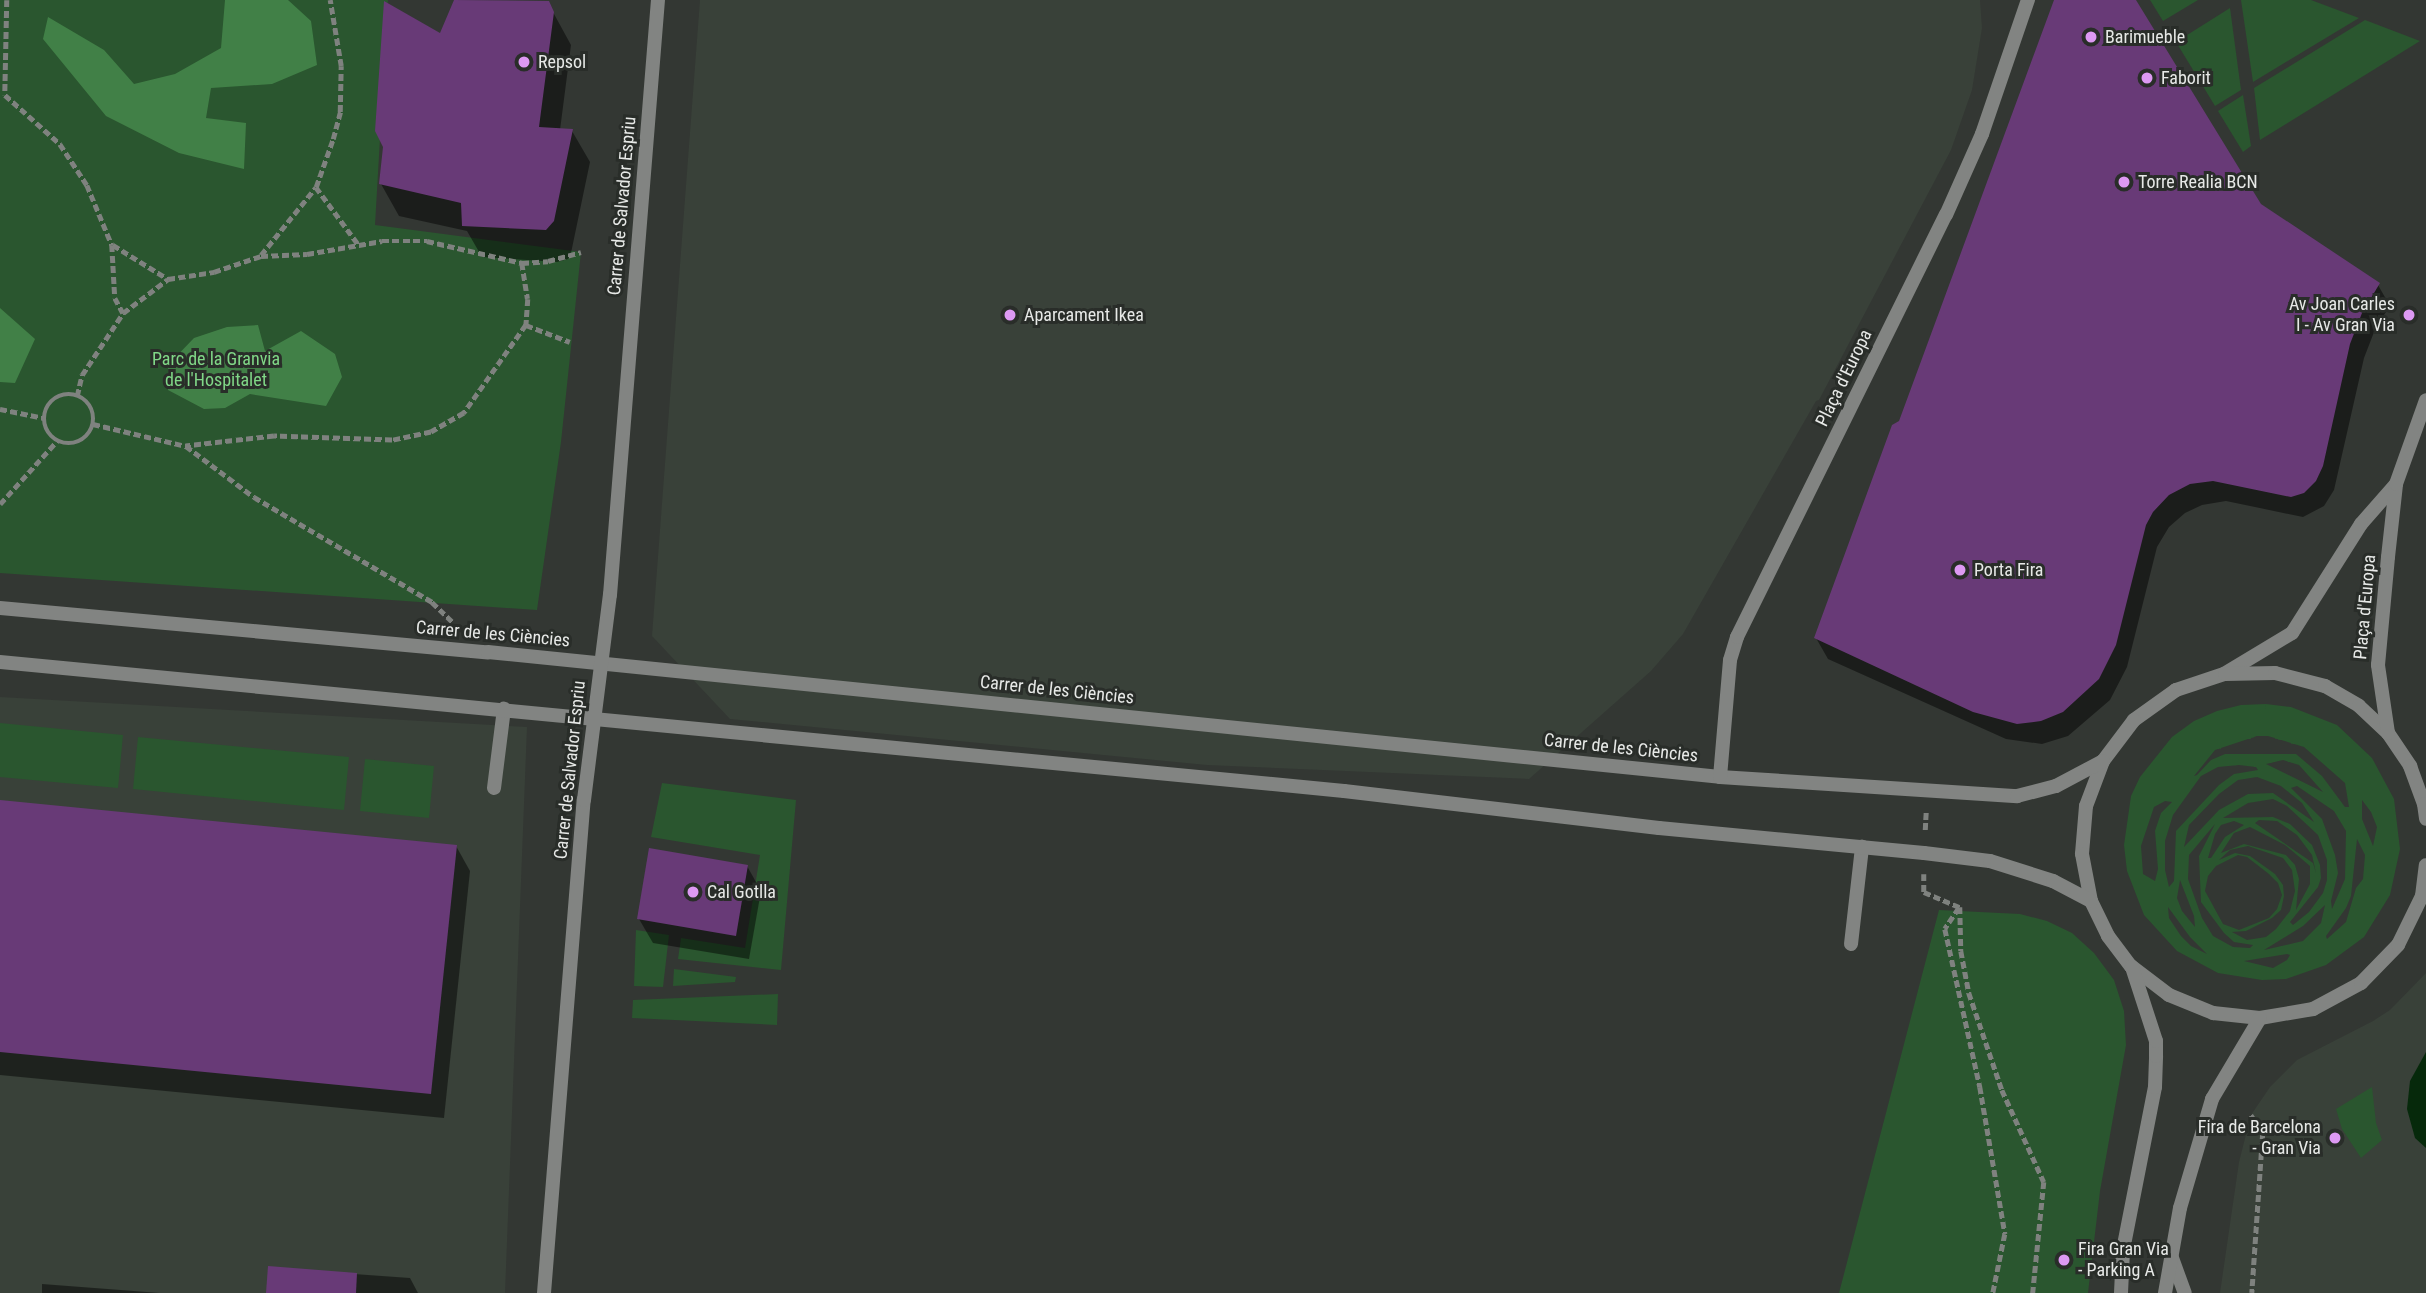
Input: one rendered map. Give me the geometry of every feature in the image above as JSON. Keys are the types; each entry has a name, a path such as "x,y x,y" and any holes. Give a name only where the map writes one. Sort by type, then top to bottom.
{"street":[{"name":"Carrer de Salvador Espriu","path":"544,1293 583,814 611,581 658,0"},
{"name":"Plaça d'Europa","path":"1720,777 1730,660 1737,637 1946,215 1982,134 2028,0"},
{"name":"Plaça d'Europa","path":"2388,733 2378,665 2396,484 2426,400"},
{"name":"Plaça d'Europa","path":"2396,484 2361,524 2292,633 2224,674 2176,690 2134,720 2103,761 2086,806 2082,854 2091,901 2108,936 2131,966 2169,995 2213,1013 2260,1018 2313,1009 2361,983 2398,944 2424,896 2426,865"},
{"name":"Carrer de les Ciències","path":"0,608 601,664 1720,777 2017,796 2056,786 2103,761"},
{"path":"0,662 1331,789 1659,828 1862,846 1990,861 2053,881 2091,901"},
{"name":"Plaça d'Europa","path":"2224,674 2275,673 2325,686 2360,706 2388,733 2410,766 2426,820"},
{"path":"495,788 503,709"},
{"path":"2410,766 2426,774"},
{"path":"1851,944 1862,846"},
{"path":"2121,1293 2123,1251 2155,1087 2156,1056 2156,1041 2131,966"},
{"path":"2165,1293 2180,1208 2212,1100 2260,1018"},
{"path":"2172,1258 2185,1293"}],"path":[{"path":"7,0 2,96 60,144 87,185 112,245 115,298 123,313"},
{"path":"261,256 316,187 340,112 341,66 330,0"},
{"path":"316,187 358,244"},
{"path":"77,396 82,375 123,313 168,279 214,272 261,256 307,254 358,244 427,242 522,262 548,261 581,253"},
{"path":"112,245 168,279"},
{"path":"93,425 186,446 274,436 393,440 432,432 464,413 526,326 528,299 522,262"},
{"path":"526,326 570,342"},
{"path":"68,394 77,396 90,407 93,425 83,440 66,444 57,441 46,428 44,418 51,402 68,394"},
{"path":"0,409 44,418"},
{"path":"0,504 57,441"},
{"path":"186,446 254,497 432,602 454,623"},
{"path":"1924,884 1924,892 1959,908"},
{"path":"1959,908 1945,929 1980,1087 2005,1234 1993,1293"},
{"path":"1959,908 1961,951 1969,993 2002,1090 2043,1182 2033,1293"},
{"path":"2251,1115 2263,1132 2252,1293"}],"shaded area":[{"path":"700,0 1980,0 1982,28 1972,90 1951,150 1819,400 1683,634 1651,671 1529,779 1207,765 730,719 652,636"},
{"path":"0,697 527,727 505,1293 0,1293"},
{"name":"Fira de Barcelona - Gran Via","path":"2426,973 2426,1293 2220,1293 2239,1162 2251,1115 2270,1087 2297,1060 2390,1010"},
{"path":"2426,1052 2426,1148 2415,1138 2407,1109 2410,1081"}],"green space":[{"name":"Parc de la Granvia de l'Hospitalet","path":"0,0 388,0 375,225 581,252 561,442 537,610 0,573"},
{"path":"225,0 288,0 311,21 317,65 272,84 211,88 206,118 246,123 244,169 179,153 106,116 43,39 48,17 104,50 134,84 175,74 221,48"},
{"path":"2150,0 2198,0 2163,21"},
{"path":"2241,0 2311,0 2359,18 2253,82"},
{"path":"2230,8 2241,90 2215,106 2176,42"},
{"path":"2365,20 2420,41 2260,140 2254,88"},
{"path":"2243,95 2251,146 2243,152 2218,111"},
{"path":"0,308 35,339 15,383 0,382"},
{"path":"258,325 265,351 301,331 335,354 342,377 326,406 250,394 225,408 204,409 168,390 168,365 194,338 227,327"},
{"path":"2241,705 2291,707 2337,725 2372,758 2394,799 2400,849 2390,895 2364,937 2326,965 2286,979 2262,980 2218,973 2177,951 2144,915 2127,871 2124,845 2131,796 2140,777 2172,737 2194,721","holes":["2257,736 2268,736 2304,747 2345,783 2349,807 2345,807 2322,776 2296,754 2225,754 2211,760 2194,776 2215,750","2283,760 2299,765 2323,792 2266,764","2239,765 2256,767 2258,770 2234,774 2219,785 2176,831 2174,881 2169,887 2165,870 2165,841 2173,815 2201,776 2218,767","2257,777 2281,786 2302,803 2314,822 2273,793 2248,794 2219,810 2184,847 2189,825 2219,794 2238,780","2297,786 2334,811 2346,831 2345,879 2332,909 2331,901 2338,873 2335,855 2322,819 2291,788","2273,799 2287,806 2318,835 2327,860 2327,880 2323,893 2309,912 2293,925 2290,922 2318,887 2321,878 2320,865 2312,845 2290,824 2273,817 2223,818 2248,803","2362,800 2377,827 2373,846 2362,819","2165,801 2172,802 2161,813 2155,831 2158,869 2155,881 2143,874 2141,846 2154,807","2259,820 2277,821 2297,835 2312,855 2316,873 2313,863 2255,823","2234,821 2244,825 2225,837 2211,858 2208,858 2215,834 2221,825","2215,824 2199,856 2201,902 2234,942 2253,945 2250,948 2233,947 2213,936 2202,918 2188,879 2189,855","2250,827 2285,845 2310,866 2310,884 2296,910 2299,879 2295,865 2286,855 2244,844 2221,853 2234,833","2357,839 2365,855 2363,879 2356,888 2346,922 2327,939 2326,936 2346,908 2351,896","2248,846 2283,858 2292,870 2295,891 2290,911 2276,929 2266,937 2247,940 2232,932 2246,931 2272,918 2281,910 2284,896 2283,885 2275,874 2250,856 2235,853 2219,860 2230,850","2238,855 2247,857 2269,874 2278,883 2282,895 2277,909 2269,918 2239,930 2223,924 2205,891 2208,876 2216,866","2180,880 2194,916 2195,927 2182,911 2177,898","2325,905 2321,923 2303,941 2264,950 2303,926","2168,907 2190,937 2207,954 2191,946 2169,918","2290,955 2287,960 2273,968 2244,961"]},
{"path":"0,723 123,735 118,788 0,777"},
{"path":"138,737 349,757 344,810 133,789"},
{"path":"365,759 434,766 429,818 360,811"},
{"path":"662,783 796,800 781,970 678,959 681,938 745,948 760,855 651,837"},
{"path":"1939,910 2020,914 2047,921 2072,933 2094,953 2114,980 2124,1011 2126,1045 2100,1191 2088,1293 1839,1293"},
{"path":"636,930 669,935 663,987 634,986"},
{"path":"674,969 736,977 735,982 673,986"},
{"path":"778,994 777,1025 632,1018 633,1000"},
{"path":"2372,1087 2376,1123 2382,1140 2361,1158 2342,1129 2336,1109"}],"building":[{"path":"454,0 549,1 554,12 539,127 573,129 554,221 546,230 462,226 461,203 379,184 383,147 375,131 384,1 440,33"},
{"path":"2054,0 2136,0 2261,204 2380,283 2362,313 2350,344 2323,466 2316,481 2304,493 2291,497 2213,481 2190,484 2169,495 2153,512 2146,525 2116,645 2099,679 2063,712 2041,721 2017,724 1973,712 1814,638 1892,425 1899,421"},
{"path":"0,800 457,845 431,1094 0,1052"},
{"name":"Cal Gotlla","path":"649,848 748,865 736,936 637,919"},
{"path":"268,1266 357,1273 356,1293 266,1293"}],"place":[{"name":"Barimueble","path":"2091,37"},
{"name":"Repsol","path":"524,62"},
{"name":"Faborit","path":"2147,78"},
{"name":"Torre Realia BCN","path":"2124,182"},
{"name":"Aparcament Ikea","path":"1010,315"},
{"name":"Av Joan Carles I - Av Gran Via","path":"2409,315"},
{"name":"Porta Fira","path":"1960,570"},
{"name":"Cal Gotlla","path":"693,892"},
{"name":"Fira de Barcelona - Gran Via","path":"2335,1138"},
{"name":"Fira Gran Via - Parking A","path":"2064,1260"}]}
